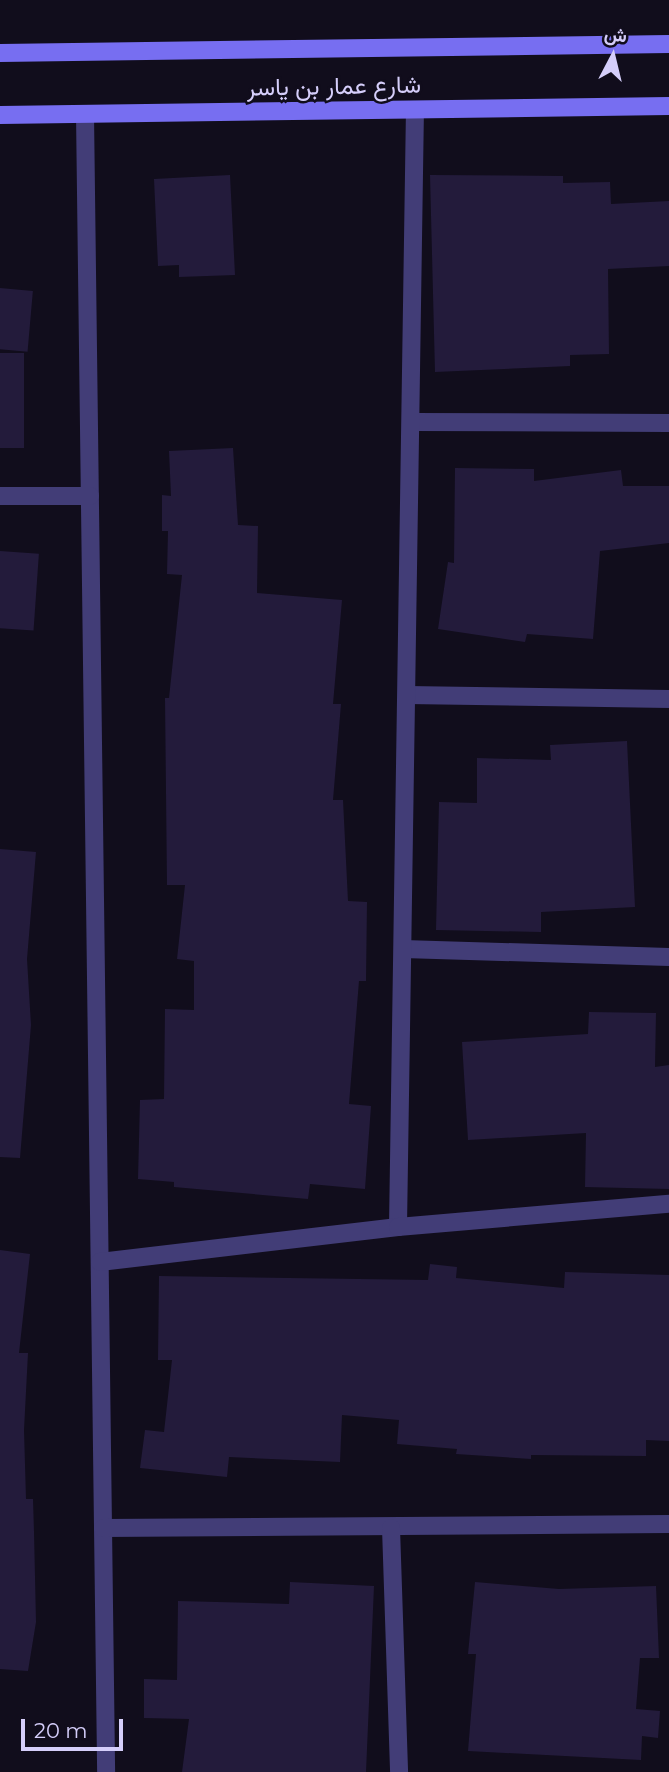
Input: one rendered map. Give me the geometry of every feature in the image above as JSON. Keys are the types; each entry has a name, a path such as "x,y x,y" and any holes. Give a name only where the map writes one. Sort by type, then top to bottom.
{"street":[{"name":"شارع عمار بن ياسر","path":"0,52 669,44"},
{"name":"شارع عمار بن ياسر","path":"0,115 669,106"},
{"path":"398,1227 415,110"},
{"path":"85,114 106,1772"},
{"path":"411,422 669,423"},
{"path":"0,496 90,496"},
{"path":"407,695 669,699"},
{"path":"403,949 669,957"},
{"path":"100,1262 398,1227 669,1204"},
{"path":"103,1528 669,1524"},
{"path":"391,1528 399,1772"}],"building":[{"path":"230,175 235,275 179,277 179,265 158,266 154,179"},
{"path":"430,175 563,176 563,183 610,182 611,204 669,201 669,266 608,269 609,354 570,355 570,366 435,372"},
{"path":"0,288 33,291 28,352 0,349"},
{"path":"0,353 24,353 24,448 0,448"},
{"path":"233,448 238,525 258,526 257,593 342,600 333,704 341,704 333,800 343,800 348,901 367,902 366,981 359,981 349,1104 371,1106 365,1189 310,1184 308,1199 174,1187 174,1182 138,1179 140,1100 164,1099 165,1009 194,1010 194,961 177,959 185,885 167,885 165,698 169,698 182,575 167,574 168,531 162,531 162,495 171,496 169,451"},
{"path":"455,468 534,469 534,481 621,470 623,486 669,486 669,543 600,551 593,639 527,634 525,642 438,629 448,562 454,563"},
{"path":"0,551 39,554 34,631 0,628"},
{"path":"627,741 635,907 541,912 541,932 436,930 439,802 477,803 477,758 551,760 550,745"},
{"path":"0,849 36,852 27,959 31,1025 20,1158 0,1157"},
{"path":"589,1012 656,1013 655,1067 669,1065 669,1189 585,1187 586,1133 468,1140 462,1042 588,1034"},
{"path":"0,1250 30,1254 19,1353 28,1353 24,1430 26,1499 33,1499 34,1532 36,1622 28,1671 0,1669"},
{"path":"430,1264 457,1267 456,1278 564,1288 565,1272 669,1275 669,1441 646,1440 646,1456 531,1455 531,1459 456,1454 457,1449 397,1444 399,1420 342,1415 340,1462 229,1457 227,1477 140,1468 145,1430 164,1432 172,1360 158,1360 159,1276 428,1280"},
{"path":"290,1582 374,1586 366,1772 182,1772 189,1719 144,1718 144,1679 177,1680 178,1601 289,1604"},
{"path":"475,1582 559,1589 656,1586 659,1658 640,1658 636,1709 660,1711 658,1738 642,1736 641,1760 468,1751 476,1654 468,1654"}]}
